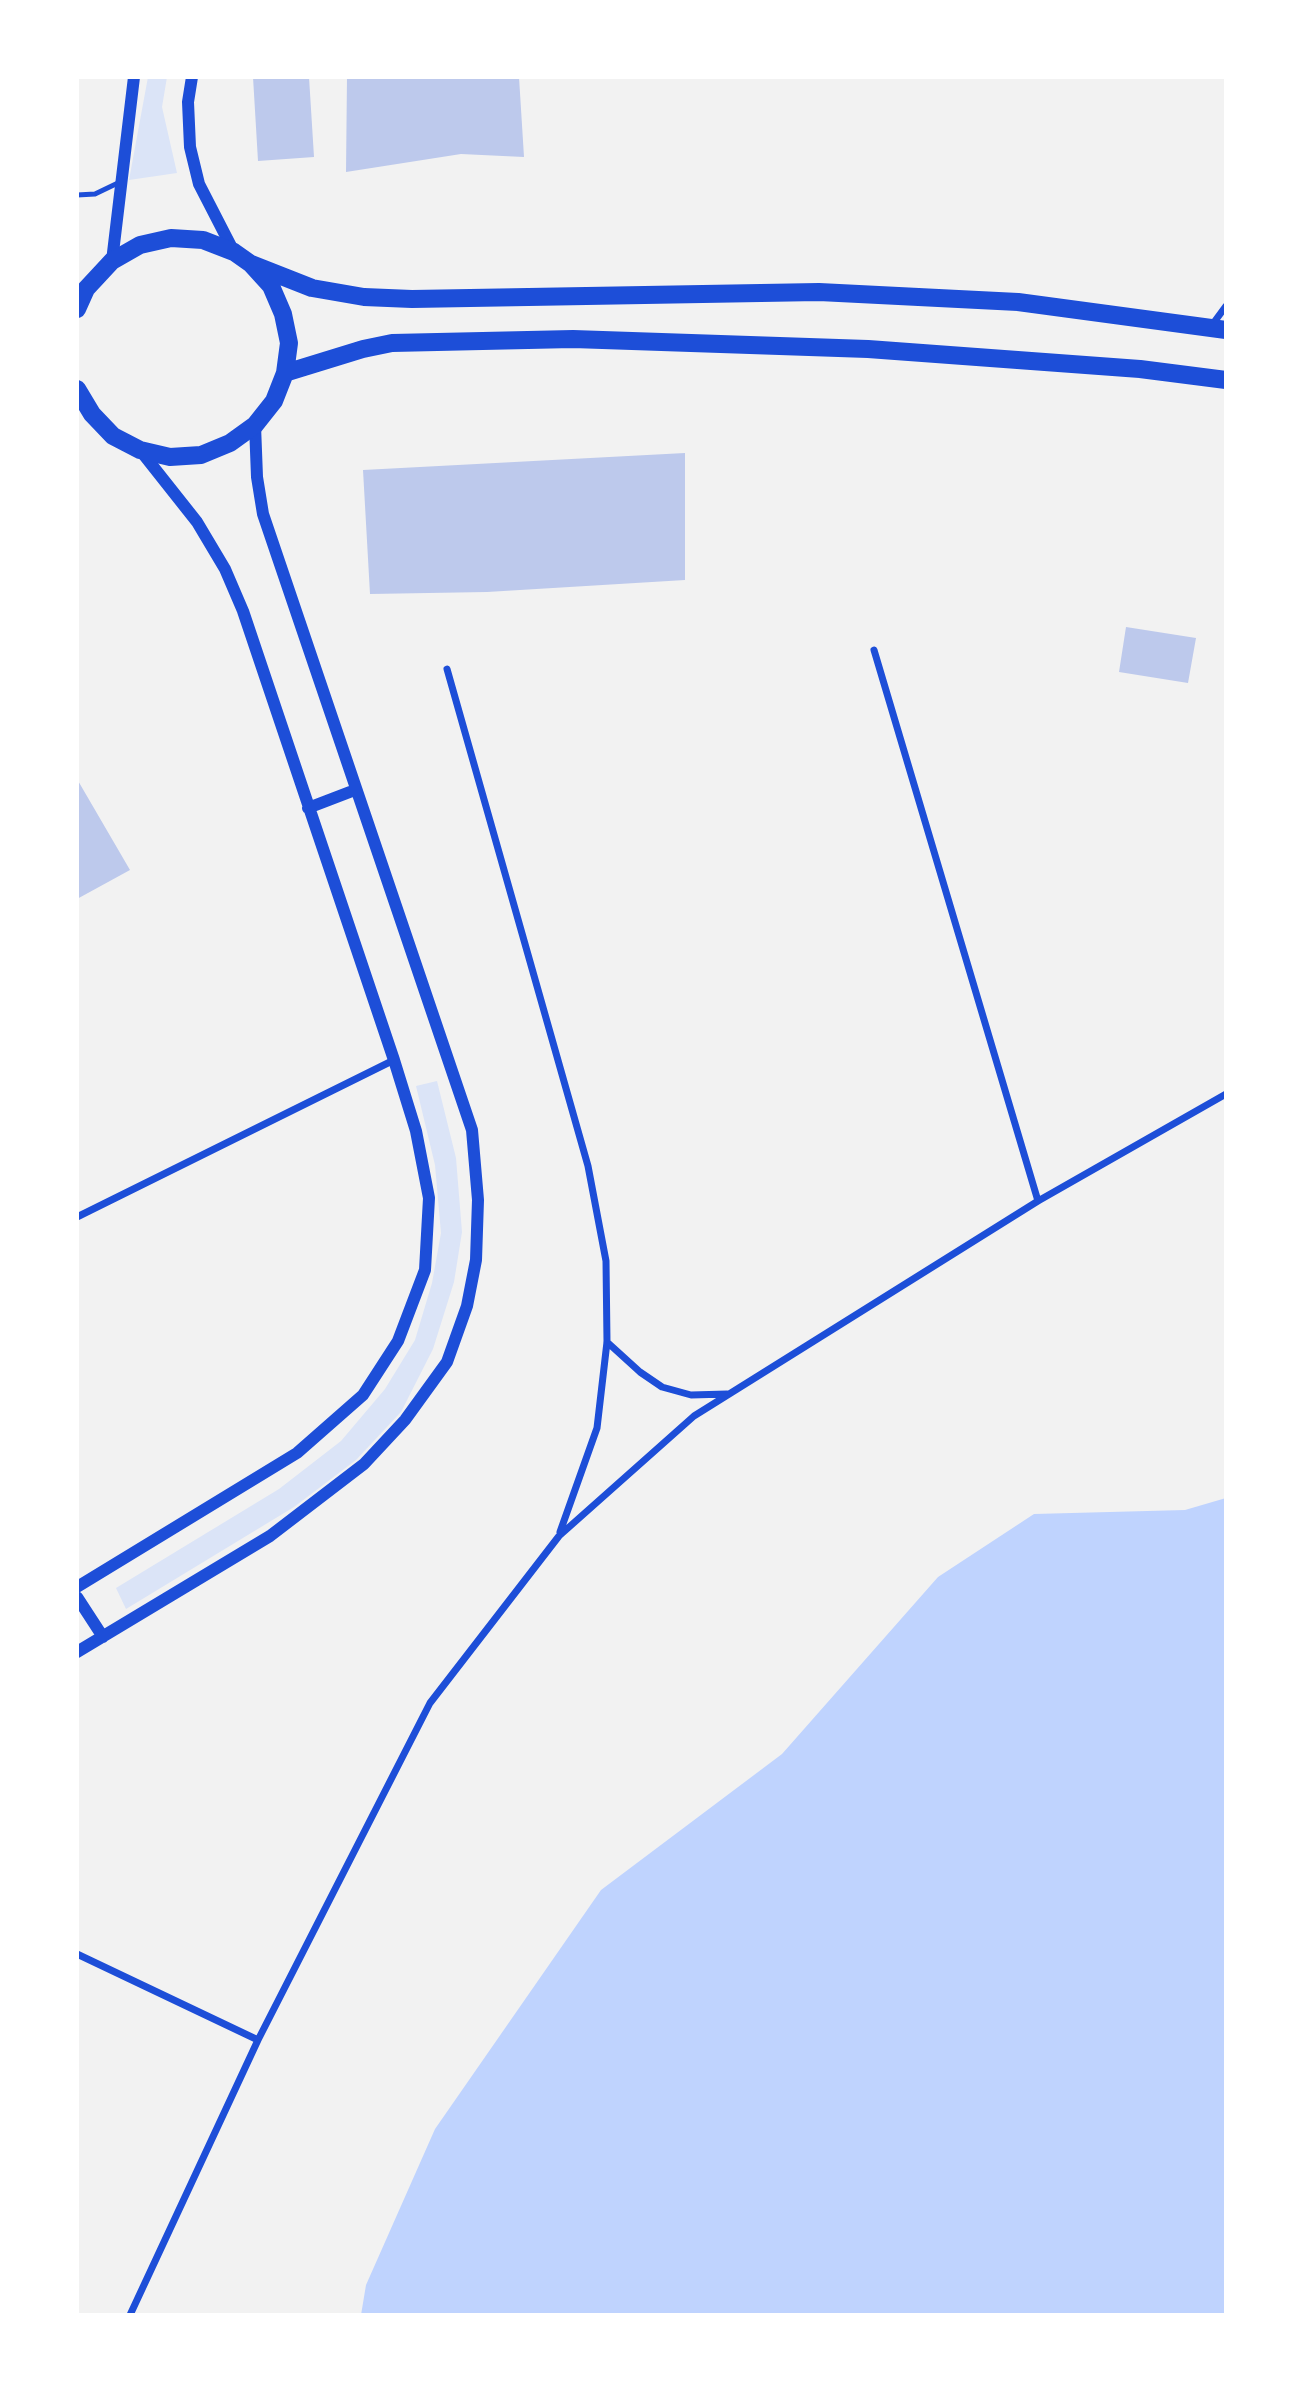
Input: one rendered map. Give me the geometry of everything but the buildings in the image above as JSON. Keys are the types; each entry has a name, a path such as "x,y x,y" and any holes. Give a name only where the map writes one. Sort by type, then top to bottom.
{"main road":[{"path":"77,309 81,292 112,261 140,245 171,238 203,240 234,252 251,264 271,286 283,314 289,343 285,373 274,401 255,425 230,443 201,454 170,457 140,450 113,436 84,414 77,388"},
{"path":"251,264 312,288 363,297 411,299 819,292 1018,302 1218,329"},
{"path":"285,373 392,343 573,339 868,349 1140,369 1226,380"}],"street":[{"path":"112,261 134,77"},
{"path":"192,77 188,102 190,146 199,184 234,252"},
{"path":"1218,329 1226,306"},
{"path":"77,1652 270,1536 365,1464 405,1420 447,1362 467,1306 476,1260 478,1199 472,1130 263,514 257,477 255,425"},
{"path":"77,1587 297,1453 363,1395 398,1341 425,1270 429,1198 416,1131 394,1060 243,611 225,569 197,522 140,450"},
{"path":"874,650 1038,1201"},
{"path":"447,669 588,1166 606,1261 607,1342 597,1428 559,1536"},
{"path":"308,808 355,790"},
{"path":"77,1217 394,1060"},
{"path":"131,2315 258,2040 430,1703 559,1536 694,1416 1038,1201 1226,1093"},
{"path":"607,1342 640,1372 662,1387 691,1395 728,1394"},
{"path":"77,1597 103,1637"},
{"path":"77,1954 258,2040"}],"lane":[{"path":"77,195 95,194 120,182"}],"shaded area":[{"path":"148,77 167,77 162,107 177,173 129,180"},
{"path":"437,1081 456,1158 462,1232 454,1282 433,1349 401,1412 356,1460 294,1507 126,1609 116,1588 279,1489 341,1441 385,1389 415,1340 432,1283 441,1233 435,1165 416,1086"}],"water":[{"path":"1226,1498 1226,2315 361,2315 366,2285 435,2129 601,1890 782,1754 938,1577 1034,1514 1185,1510"}]}
